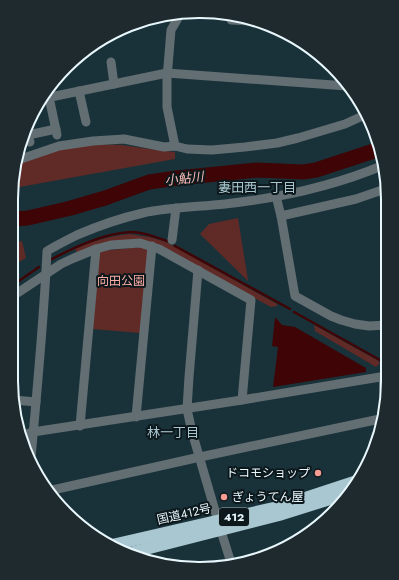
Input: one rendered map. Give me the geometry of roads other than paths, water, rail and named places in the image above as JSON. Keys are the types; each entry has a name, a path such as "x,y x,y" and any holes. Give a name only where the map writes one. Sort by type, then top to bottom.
{"highway":[{"name":"国道412号","path":"137,551 220,526 348,484"},
{"name":"国道412号","path":"120,544 279,515 339,496"}],"street":[{"path":"175,146 167,107 167,73 171,30 177,20"},
{"path":"111,62 114,84"},
{"path":"50,97 167,73 340,86"},
{"path":"79,91 86,122"},
{"path":"30,135 56,132 46,103"},
{"path":"23,158 59,146 93,141 124,139 164,147 175,146 187,149 212,150 245,147 277,143 298,138 345,124 361,117"},
{"path":"31,448 47,251 76,235 105,224 143,213 176,208 225,204 276,196 327,185 378,167"},
{"path":"281,216 356,199 381,190"},
{"path":"276,196 295,296 341,320 369,326 381,325"},
{"path":"172,240 176,208"},
{"path":"18,292 61,264 96,249 111,245 140,243 159,249 251,300 242,400"},
{"path":"136,417 152,246"},
{"path":"80,426 96,249"},
{"path":"198,270 188,377 187,409 192,432 230,559"},
{"path":"26,434 381,378"},
{"path":"19,400 36,402"},
{"path":"55,489 377,420"}],"waterway":[{"name":"小鮎川","path":"18,219 28,218 71,208 105,198 149,182 257,170 303,172 316,170 374,151"},
{"path":"50,260 89,242 121,233 140,233 167,241"},
{"path":"175,246 290,309"},
{"path":"18,282 39,267"},
{"path":"294,312 381,362"}],"place":[{"name":"ドコモショップ","path":"318,473"},
{"name":"ぎょうてん屋","path":"224,497"}],"district":[{"name":"妻田西一丁目","path":"257,187"},
{"name":"林一丁目","path":"173,432"}],"park label":[{"name":"向田公園","path":"121,281"}]}
